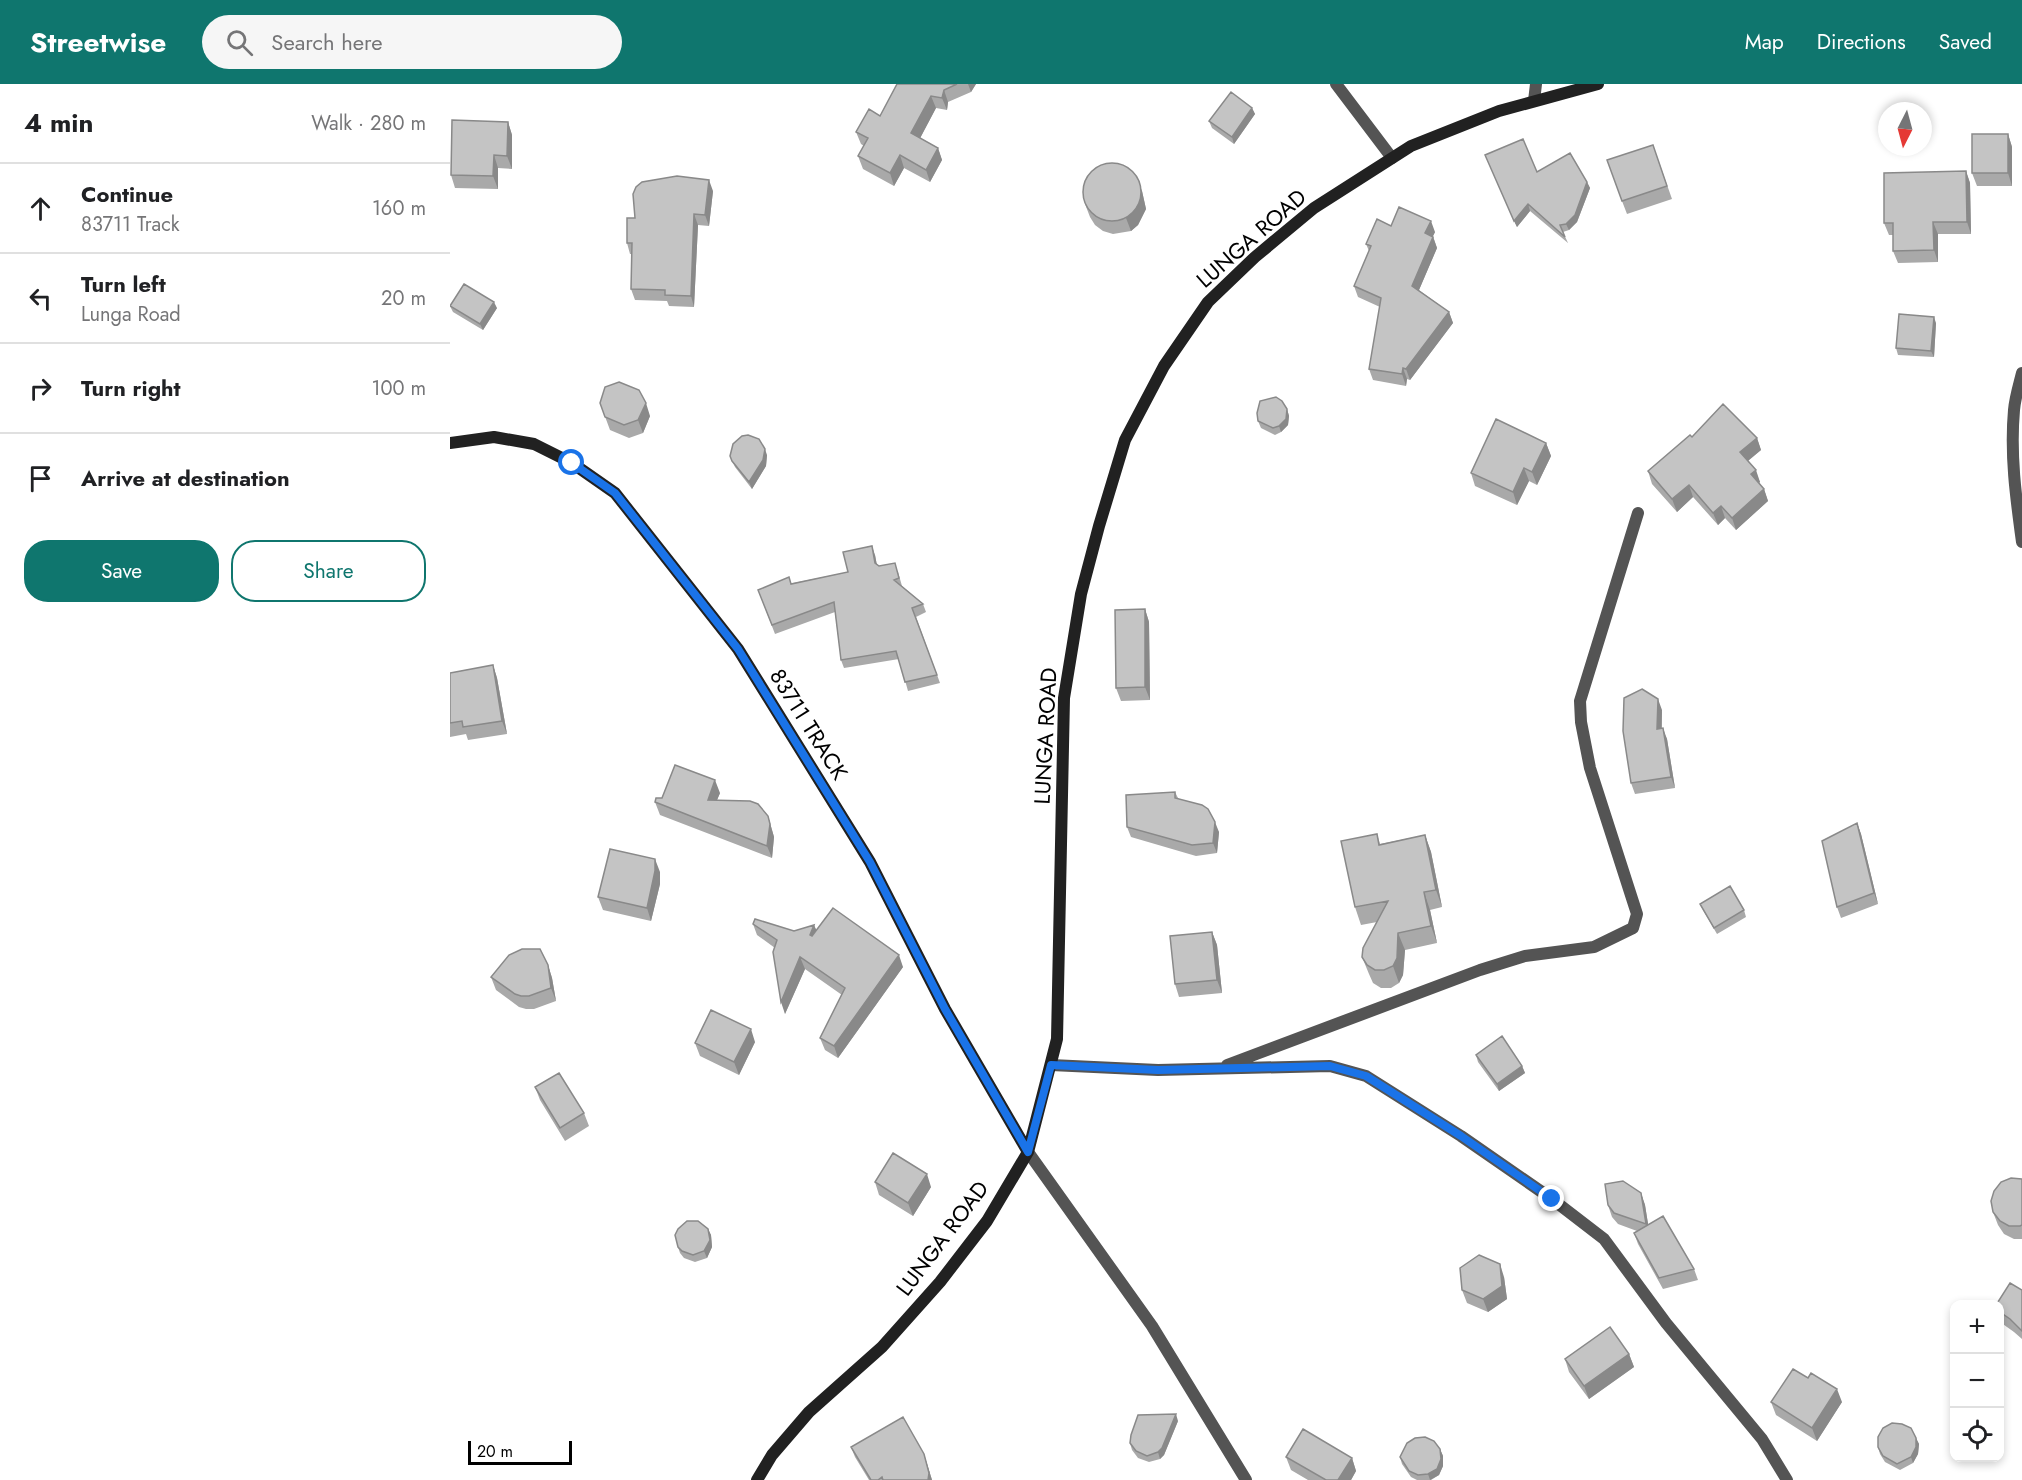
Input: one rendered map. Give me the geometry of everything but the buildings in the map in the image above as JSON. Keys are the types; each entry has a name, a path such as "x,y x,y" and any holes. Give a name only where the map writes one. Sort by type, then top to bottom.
{"street":[{"path":"1336,84 1392,158"},
{"path":"1534,101 1536,84"},
{"name":"LUNGA ROAD","path":"757,1480 772,1455 810,1412 882,1347 940,1282 987,1221 1028,1152 1058,1039 1064,698 1081,594 1125,440 1164,366 1208,302 1255,257 1314,208 1422,141 1499,111 1598,84"},
{"path":"2022,373 2014,408 2012,449 2022,542"},
{"name":"83711 TRACK","path":"450,443 494,437 534,444 572,463 615,493 738,649 870,862 945,1009 1028,1152"},
{"path":"1218,1068 1479,970 1525,956 1594,947 1633,928 1637,914 1590,768 1581,722 1580,701 1638,513"},
{"path":"1051,1065 1158,1070 1330,1066 1366,1076 1461,1136 1552,1199 1604,1239 1666,1323 1762,1439 1787,1480"},
{"path":"1028,1152 1152,1326 1246,1480"}],"route":[{"path":"572,463 615,493 738,649 870,862 945,1009 1028,1152 1051,1065 1158,1070 1330,1066 1366,1076 1461,1136 1552,1199"}]}
